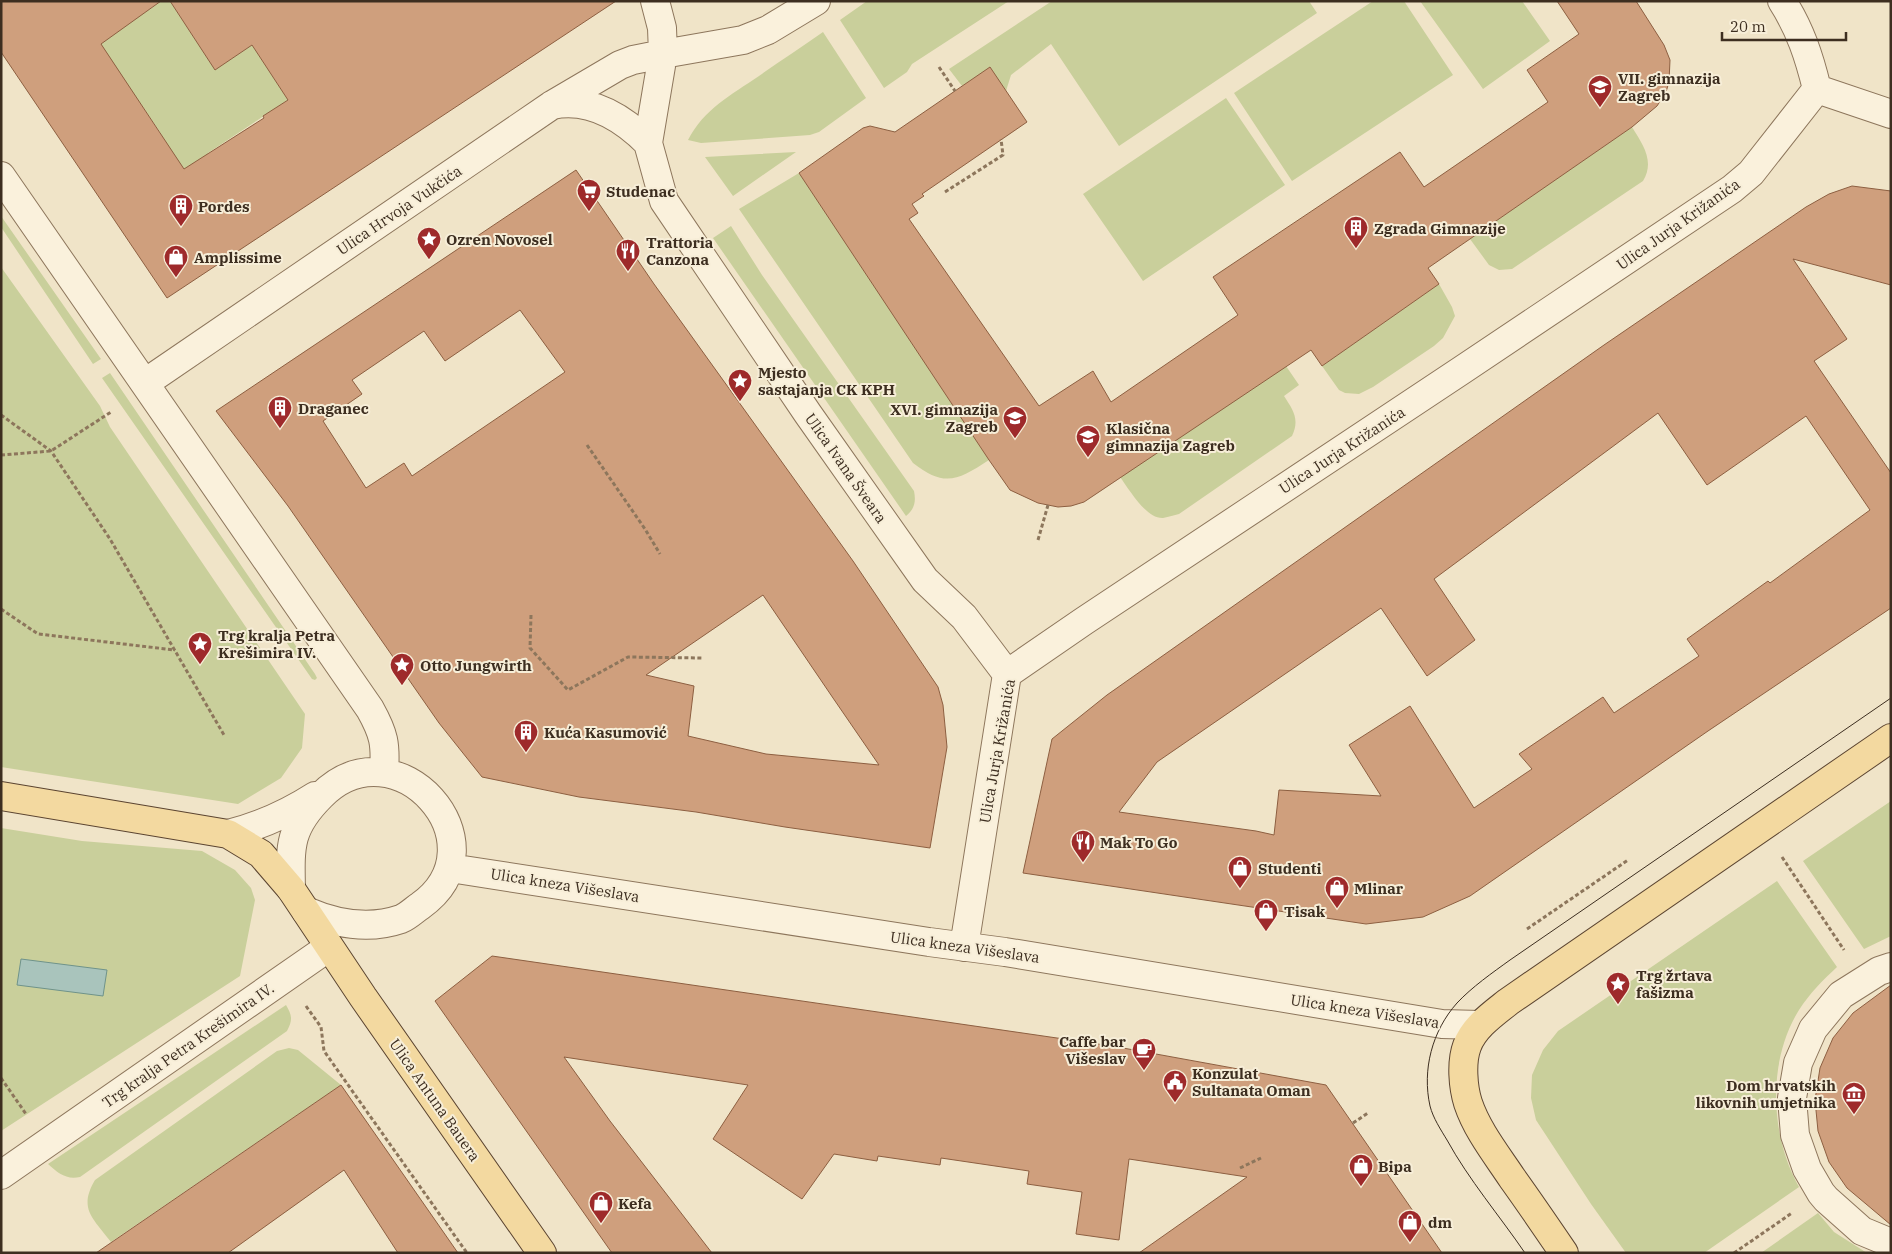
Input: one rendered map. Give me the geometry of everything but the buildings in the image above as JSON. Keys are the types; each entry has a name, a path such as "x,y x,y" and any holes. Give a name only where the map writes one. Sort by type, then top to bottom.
{"main road":[{"path":"1564,1253 1476,1122 1464,1085 1466,1047 1480,1025 1515,997 1891,738"},
{"path":"1,796 228,834 246,843 261,854 291,889 330,947"},
{"name":"Ulica Antuna Bauera","path":"330,947 542,1253"},
{"path":"1537,1213 1540,1253"}],"street":[{"name":"Ulica Ivana Šveara","path":"655,1 662,28 663,54 648,143 664,201 791,390 925,580 964,617 1007,674"},
{"name":"Ulica Hrvoja Vukčića","path":"145,384 552,105 620,65 663,54 743,40 768,30 816,1"},
{"path":"1782,1 1810,56 1816,89 1891,114"},
{"name":"Ulica Jurja Križanića","path":"964,947 981,851 1007,674 1720,197 1752,173 1816,89"},
{"path":"552,105 564,102 590,105 619,118 648,143"},
{"path":"1,176 370,709 380,728 386,749 384,772"},
{"path":"228,834 256,827 279,817 345,778 363,773 384,772 398,775 425,791 436,803 444,817 452,840 450,868 444,881 431,898 403,918 375,924 344,924 306,912"},
{"path":"291,889 290,858 292,838 302,819 329,787"},
{"name":"Ulica kneza Višeslava","path":"450,868 1006,952 1442,1024 1480,1025"},
{"name":"Trg kralja Petra Krešimira IV.","path":"1,1175 330,947"},
{"path":"1891,967 1879,971 1841,995 1813,1029 1798,1063 1792,1098 1795,1135 1806,1169 1821,1193 1862,1231 1891,1242"}],"path":[{"path":"939,67 955,90"},
{"path":"1669,82 1702,85"},
{"path":"945,192 1003,155 1001,139"},
{"path":"1,455 51,451 111,412"},
{"path":"1,415 51,451 110,539 224,735"},
{"path":"588,445 660,554"},
{"path":"1038,540 1048,505"},
{"path":"1,609 38,634 176,650"},
{"path":"531,615 530,648 568,690 628,657 703,658"},
{"path":"1782,856 1848,956"},
{"path":"1527,929 1628,860"},
{"path":"304,1003 320,1027 324,1051 467,1253"},
{"path":"1,1078 26,1115"},
{"path":"1353,1123 1368,1113"},
{"path":"1240,1168 1261,1158"},
{"path":"1734,1253 1799,1209"}],"green space":[{"path":"143,1 149,10 161,1 170,1 215,70 252,45 288,100 208,153 231,189 194,213 160,132 136,97 84,40"},
{"path":"867,1 1009,1 912,64 907,72 884,88 840,20"},
{"path":"1052,1 1309,1 1317,13 1119,146 1051,44 1011,75 1006,91 990,68 962,86 949,69"},
{"path":"1373,1 1404,1 1453,75 1292,181 1234,93"},
{"path":"1420,1 1522,1 1550,41 1483,89"},
{"path":"823,32 866,98 819,132 810,135 701,143 688,140 694,129 710,111 728,96"},
{"path":"1226,98 1285,185 1143,281 1083,194"},
{"path":"1632,127 1648,160 1648,167 1643,181 1512,269 1499,270 1489,265 1470,239"},
{"path":"796,152 733,196 705,157"},
{"path":"799,173 989,460 969,472 951,478 934,476 913,463 739,209"},
{"path":"1,216 101,359 93,364 1,227"},
{"path":"731,226 762,275 914,491 914,505 906,516 713,238"},
{"path":"1,267 100,406 110,427 305,714 302,748 281,778 238,804 1,767"},
{"path":"1439,284 1455,316 1443,338 1373,387 1359,394 1345,393 1339,390 1322,366"},
{"path":"1286,366 1299,385 1284,396 1293,410 1295,420 1292,436 1179,514 1163,518 1150,514 1144,509 1120,477"},
{"path":"110,373 315,674 317,678 315,680 312,679 102,378"},
{"path":"1891,801 1891,936 1864,949 1803,861"},
{"path":"1,828 82,841 202,851 235,870 251,888 255,900 240,976 1,1131"},
{"path":"1777,881 1837,967 1817,987 1799,1010 1781,1052 1777,1075 1776,1098 1782,1145 1789,1167 1799,1187 1704,1253 1626,1253 1591,1204 1536,1120 1531,1098 1532,1075 1543,1050 1558,1031"},
{"path":"286,1005 291,1018 287,1031 80,1177 66,1177 48,1164"},
{"path":"289,1048 298,1050 341,1085 111,1242 90,1213 88,1206 90,1190 95,1180 277,1051"},
{"path":"1818,1213 1834,1232 1867,1253 1761,1253"}],"water":[{"path":"21,959 107,970 103,996 17,985"}],"tram line":[{"path":"1525,1253 1465,1169 1431,1110 1427,1079 1428,1065 1435,1038 1448,1014 1469,991 1510,960 1891,698"}],"place":[{"name":"VII. gimnazija Zagreb","path":"1600,108"},
{"name":"Studenac","path":"589,212"},
{"name":"Pordes","path":"181,227"},
{"name":"Zgrada Gimnazije","path":"1356,249"},
{"name":"Ozren Novosel","path":"429,260"},
{"name":"Trattoria Canzona","path":"628,272"},
{"name":"Amplissime","path":"176,278"},
{"name":"Mjesto sastajanja CK KPH","path":"740,402"},
{"name":"Draganec","path":"280,429"},
{"name":"XVI. gimnazija Zagreb","path":"1015,439"},
{"name":"Klasična gimnazija Zagreb","path":"1088,458"},
{"name":"Trg kralja Petra Krešimira IV.","path":"200,665"},
{"name":"Otto Jungwirth","path":"402,686"},
{"name":"Kuća Kasumović","path":"526,753"},
{"name":"Mak To Go","path":"1083,863"},
{"name":"Studenti","path":"1240,889"},
{"name":"Mlinar","path":"1337,909"},
{"name":"Tisak","path":"1266,932"},
{"name":"Trg žrtava fašizma","path":"1618,1005"},
{"name":"Caffe bar Višeslav","path":"1144,1071"},
{"name":"Konzulat Sultanata Oman","path":"1175,1103"},
{"name":"Dom hrvatskih likovnih umjetnika","path":"1854,1115"},
{"name":"Bipa","path":"1361,1187"},
{"name":"Kefa","path":"601,1224"},
{"name":"dm","path":"1410,1243"}]}
